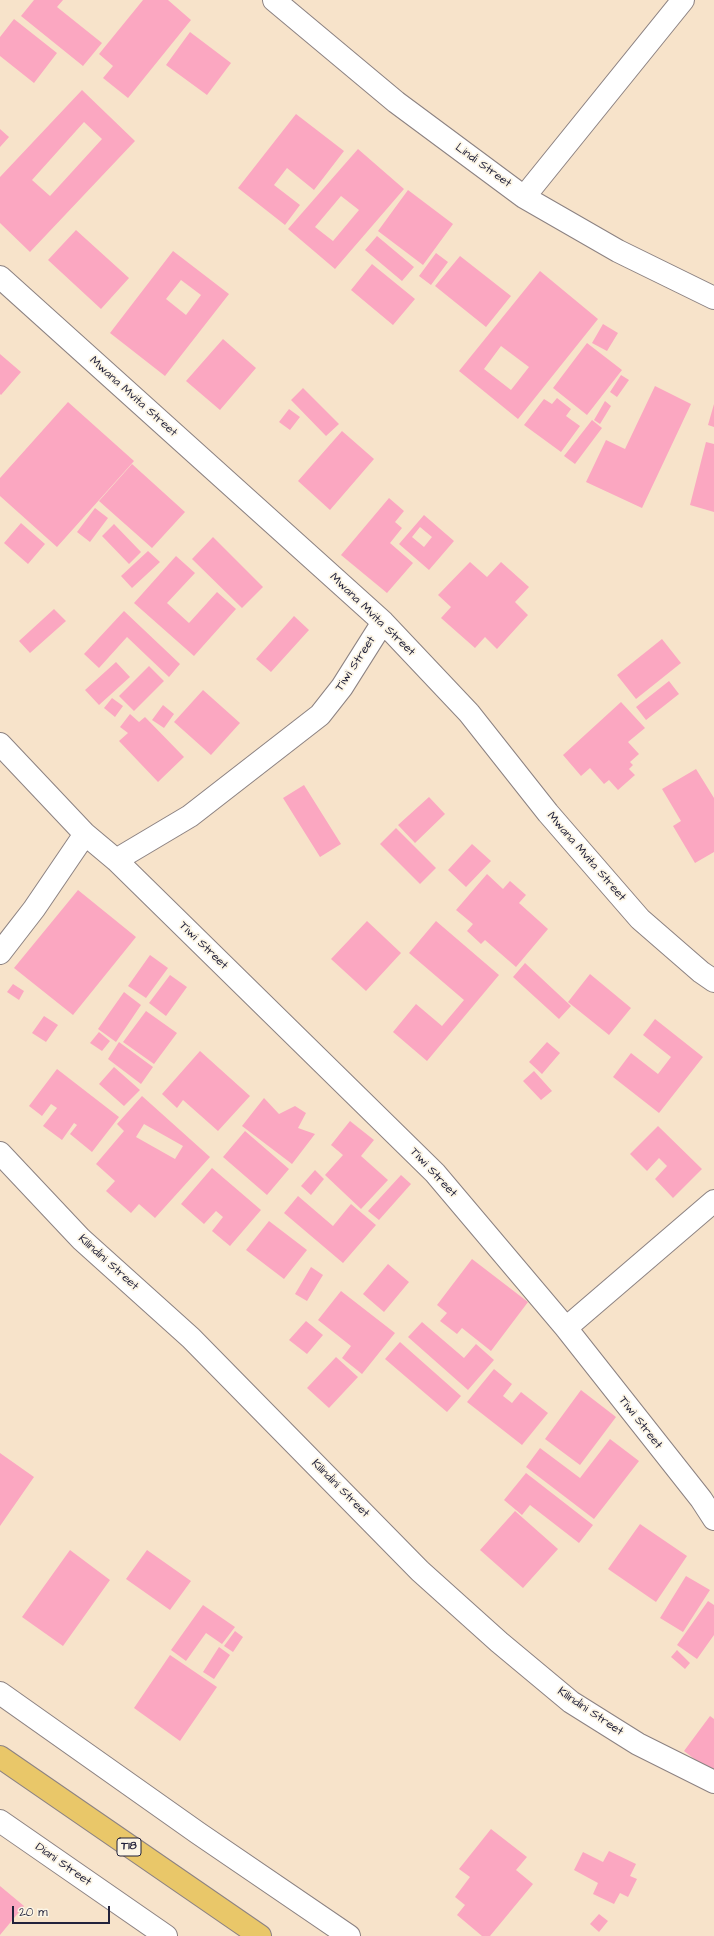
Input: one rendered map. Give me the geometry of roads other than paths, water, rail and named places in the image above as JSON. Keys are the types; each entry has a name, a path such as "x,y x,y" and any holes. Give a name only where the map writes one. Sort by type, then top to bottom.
{"main road":[{"name":"T18","path":"0,1757 260,1936"}],"street":[{"name":"Lindi Street","path":"274,0 396,102 524,197 618,251 714,298"},
{"path":"524,197 683,0"},
{"name":"Mwana Mvita Street","path":"0,278 383,622 469,714 548,812 640,919 701,972 714,981"},
{"name":"Tiwi Street","path":"116,860 190,816 320,715 342,687 383,622"},
{"name":"Tiwi Street","path":"0,744 85,834 116,860 435,1173 566,1328 701,1499 714,1519"},
{"path":"0,953 34,909 85,834"},
{"name":"Kilindini Street","path":"0,1153 82,1239 191,1338 420,1571 571,1702 638,1744 714,1782"},
{"path":"566,1328 714,1201"},
{"path":"0,1692 198,1834 349,1936"},
{"name":"Diani Street","path":"0,1821 166,1936"}]}
